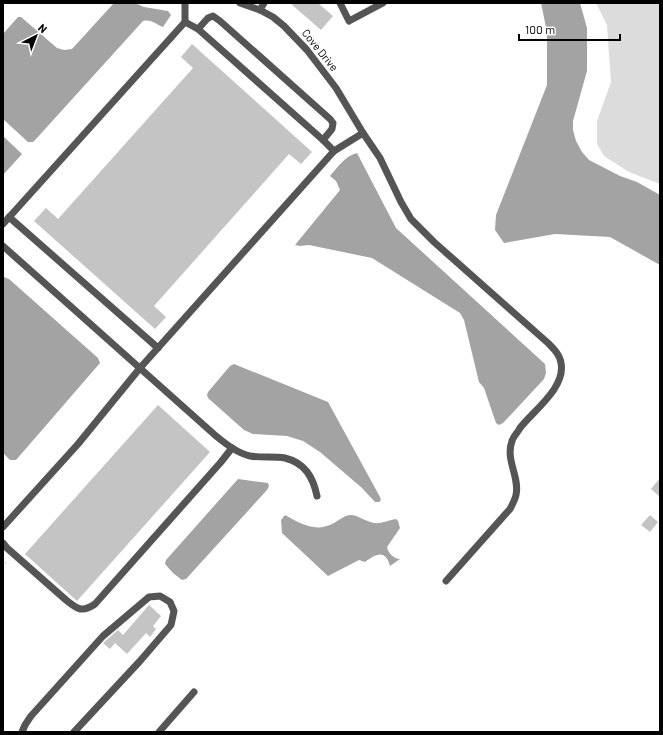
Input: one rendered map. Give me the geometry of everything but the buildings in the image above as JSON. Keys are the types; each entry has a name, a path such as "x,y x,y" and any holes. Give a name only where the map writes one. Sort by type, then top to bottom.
{"street":[{"path":"3,224 185,22 185,3"},
{"name":"Cove Drive","path":"240,3 250,5 273,17 284,26 307,50 336,88 380,158 401,202 411,219 434,242 548,343 558,354 562,364 561,379 546,400 524,424 512,440 510,458 516,479 516,494 510,509 446,582"},
{"path":"260,10 264,3"},
{"path":"340,3 349,21 383,3"},
{"path":"198,29 208,18 212,16 226,26 333,123 332,129 323,140"},
{"path":"185,22 198,29 334,151"},
{"path":"3,527 78,444 140,368 334,151 363,133"},
{"path":"9,217 158,348"},
{"path":"3,246 216,436 232,448 249,456 284,458 300,464 311,476 316,496"},
{"path":"3,543 74,607 81,610 88,609 95,604 211,474 232,448"},
{"path":"22,732 24,725 31,716 104,636 126,616 149,597 160,596 170,602 174,611 171,625 74,732"},
{"path":"160,732 194,692"}],"path":[{"path":"3,561 7,564"}],"shaded area":[{"path":"114,3 135,3 144,7 168,11 171,15 163,27 151,21 143,21 36,139 33,142 28,142 3,119 3,34 18,17 21,17 57,48 64,50 72,49"},
{"path":"541,3 580,3 587,28 587,71 573,121 573,130 576,141 582,152 589,160 620,176 637,182 660,195 660,265 610,237 555,234 504,243 495,230 496,215 547,85 547,32"},
{"path":"596,3 660,3 660,184 629,172 604,156 597,144 597,121 611,82 607,25"},
{"path":"3,136 22,154 3,175"},
{"path":"357,153 396,228 545,364 546,373 544,379 503,423 499,425 496,423 484,388 479,382 464,320 460,313 372,258 309,245 295,245 340,190 336,181 330,176 345,159"},
{"path":"4,277 9,279 98,358 100,363 16,460 10,460 3,453"},
{"path":"234,364 328,402 381,500 379,502 375,502 362,488 320,452 303,441 287,436 253,434 244,430 208,398 208,392 230,366"},
{"path":"238,479 268,483 269,486 186,579 182,580 165,564 166,560"},
{"path":"285,515 303,524 315,527 327,526 349,515 374,523 396,519 400,528 387,547 392,555 400,559 390,566 388,560 383,555 376,555 365,562 359,560 328,576 282,533 281,520"}]}
